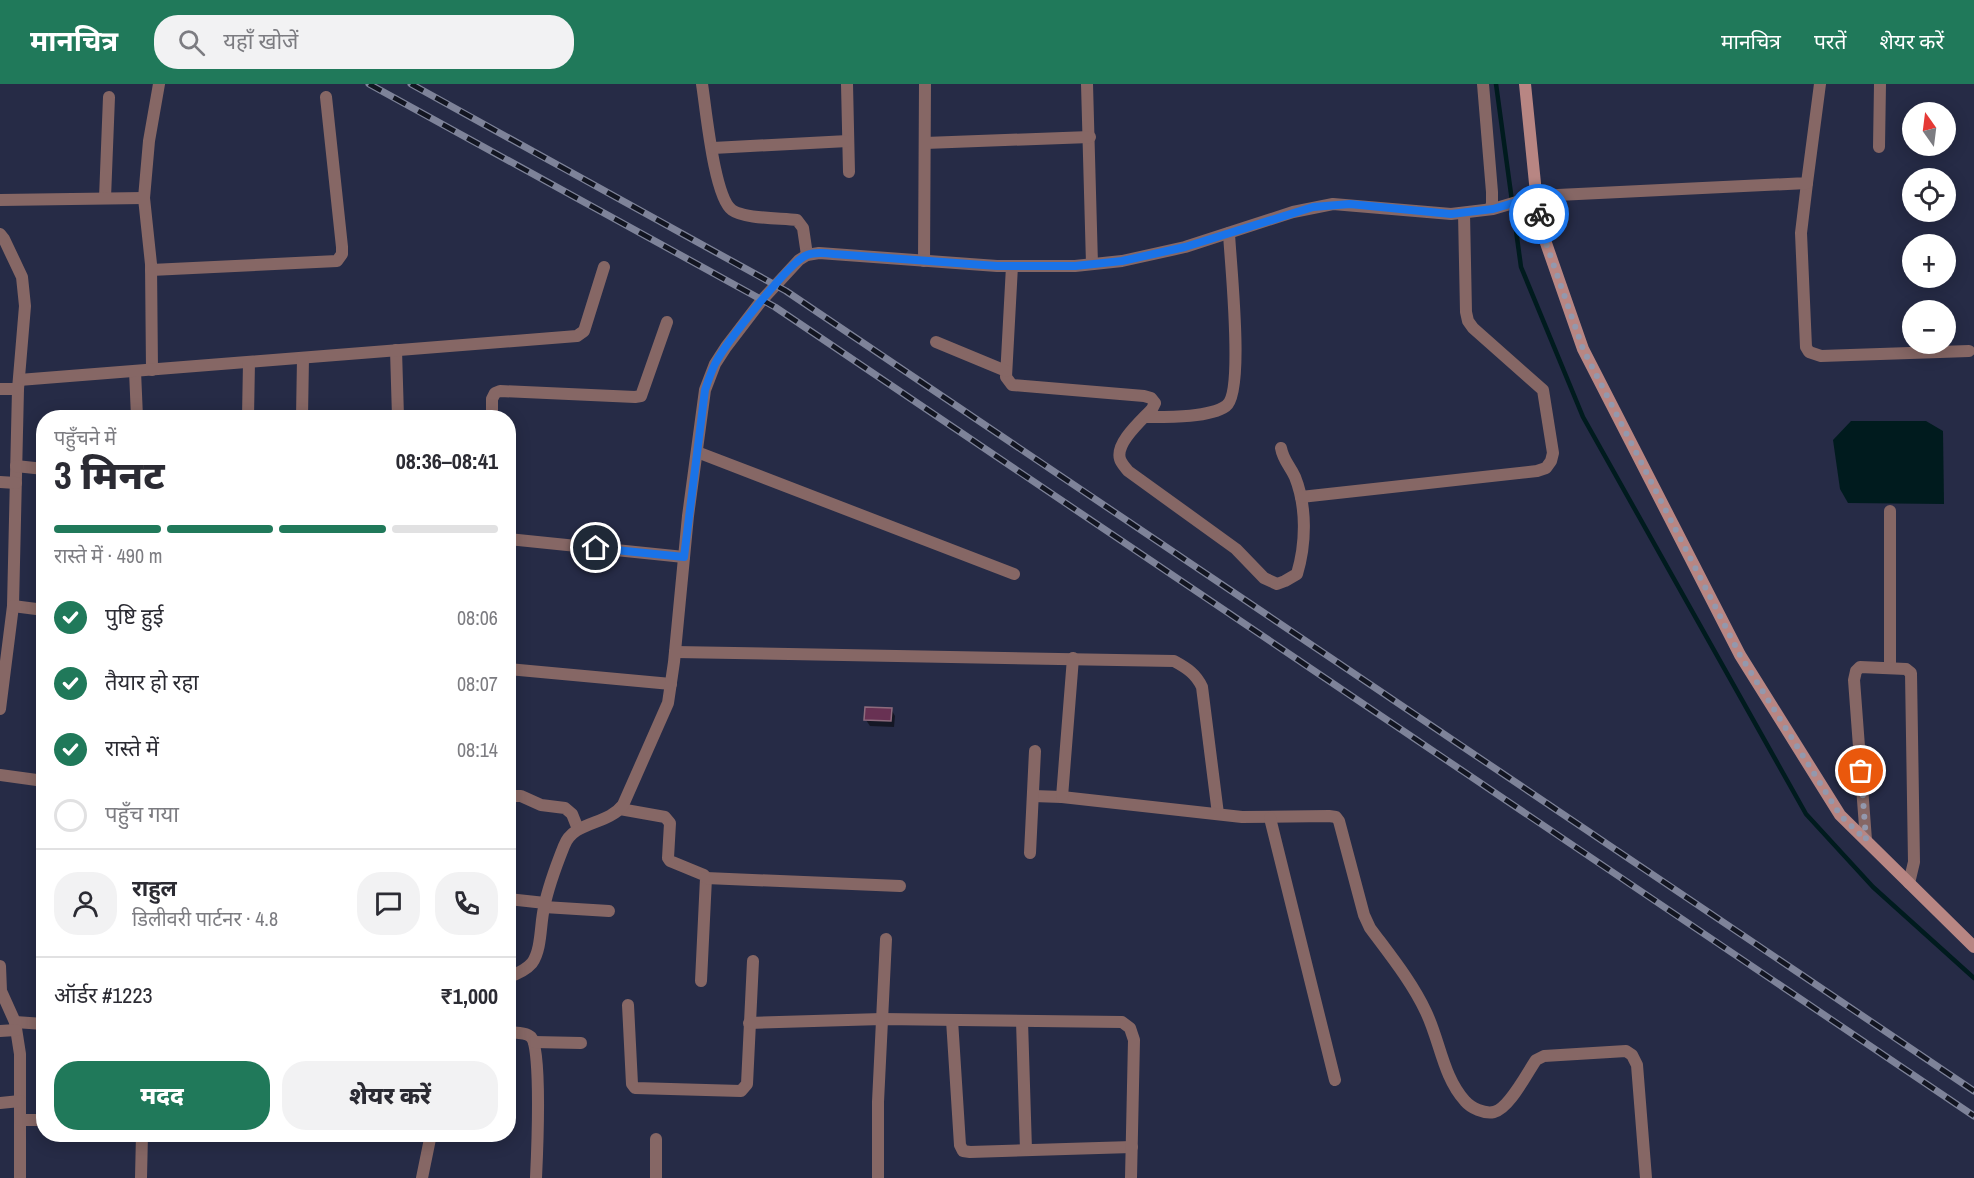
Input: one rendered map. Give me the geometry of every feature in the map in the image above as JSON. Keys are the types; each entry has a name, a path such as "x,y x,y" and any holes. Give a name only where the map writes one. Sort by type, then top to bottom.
{"street":[{"path":"152,370 152,270 144,198 159,84"},
{"path":"702,84 723,200 732,211 744,215 797,220 803,228 807,255"},
{"path":"847,84 849,172"},
{"path":"924,261 925,84"},
{"path":"1087,84 1092,264"},
{"path":"1483,84 1492,192 1491,209"},
{"path":"1526,84 1539,223 1583,349 1740,655 1840,815 1974,947"},
{"path":"1820,84 1800,233 1806,347 1809,352 1821,356 1969,351"},
{"path":"1879,147 1880,84"},
{"path":"105,198 109,97"},
{"path":"152,270 337,261 342,254 342,247 326,97"},
{"path":"925,143 1090,137"},
{"path":"713,148 848,141"},
{"path":"516,974 532,963 536,954 544,905 564,843 573,832 608,818 620,809 665,711 675,652 684,557 705,390 715,364 762,300 799,260 807,255 819,253 1012,266 1075,266 1122,261 1185,247 1293,212 1333,204 1451,214 1491,209 1537,196 1807,183"},
{"path":"0,200 144,198"},
{"path":"1301,497 1537,471 1546,468 1551,461 1553,444 1542,390 1468,321 1464,213"},
{"path":"0,234 22,277 25,306 18,385 13,606 0,709"},
{"path":"1145,417 1183,417 1225,407 1231,401 1236,355 1228,234"},
{"path":"1012,266 1006,371 1006,377 1012,385 1151,398 1155,404 1122,442 1120,461 1128,471 1236,549 1264,578 1277,584 1297,574 1304,521 1301,497 1295,477 1283,459 1281,448"},
{"path":"0,389 135,371 577,336 584,331 604,267"},
{"path":"492,410 492,399 495,393 500,392 641,396 668,322"},
{"path":"936,342 1006,371"},
{"path":"396,350 398,410"},
{"path":"302,410 303,358"},
{"path":"248,410 249,362"},
{"path":"135,371 137,410"},
{"path":"697,452 1014,574"},
{"path":"16,466 36,468"},
{"path":"0,482 16,483"},
{"path":"1890,511 1890,667"},
{"path":"516,540 684,557"},
{"path":"13,606 36,609"},
{"path":"675,652 1167,660 1186,668 1197,677 1202,687 1218,814"},
{"path":"1062,797 1073,658"},
{"path":"1866,840 1854,680 1856,671 1860,667 1906,669 1911,673 1914,862 1909,883"},
{"path":"516,670 671,684"},
{"path":"1030,853 1035,751"},
{"path":"0,775 36,780"},
{"path":"516,796 541,805 565,808 572,814 578,829"},
{"path":"1033,796 1270,818 1336,817 1364,915 1370,928 1419,998 1452,1081 1465,1102 1486,1113 1496,1112 1505,1106 1536,1060 1544,1056 1626,1051 1632,1055 1637,1065 1646,1178"},
{"path":"620,809 665,817 670,823 669,861 701,873 706,878 900,886"},
{"path":"1270,818 1335,1080"},
{"path":"701,981 706,878"},
{"path":"516,900 609,911"},
{"path":"878,1178 878,1102 886,939"},
{"path":"628,1005 632,1084 638,1089 741,1090 747,1084 753,961"},
{"path":"0,966 1,991 16,1026 20,1054 20,1178"},
{"path":"749,1023 882,1019 1122,1022 1130,1028 1134,1040 1131,1178"},
{"path":"952,1020 960,1145 963,1150 970,1152 1132,1147"},
{"path":"1022,1021 1026,1150"},
{"path":"0,1031 16,1026 36,1025"},
{"path":"516,1033 527,1035 534,1042 537,1069 536,1178"},
{"path":"534,1042 581,1043"},
{"path":"0,1103 20,1101"},
{"path":"20,1120 36,1120"},
{"path":"656,1138 656,1178"},
{"path":"141,1178 142,1142"},
{"path":"422,1178 429,1142"}],"shaded area":[{"path":"1851,421 1926,421 1943,431 1944,504 1848,503 1840,489 1833,440"}],"building":[{"path":"865,707 892,708 891,721 864,720"}],"waterway":[{"path":"1496,84 1521,267 1583,417 1806,814 1873,887 1974,978"}],"railway":[{"path":"369,84 775,307 1974,1116"},
{"path":"411,84 786,291 1974,1091"}],"way so far":[{"path":"1539,214 1539,223 1583,349 1740,655 1840,815 1866,840 1861,771"}],"route":[{"path":"596,548 684,557 705,390 715,364 762,300 799,260 807,255 819,253 997,266 1075,266 1122,261 1185,247 1293,212 1333,204 1451,214 1493,209 1537,196 1539,214"}]}
